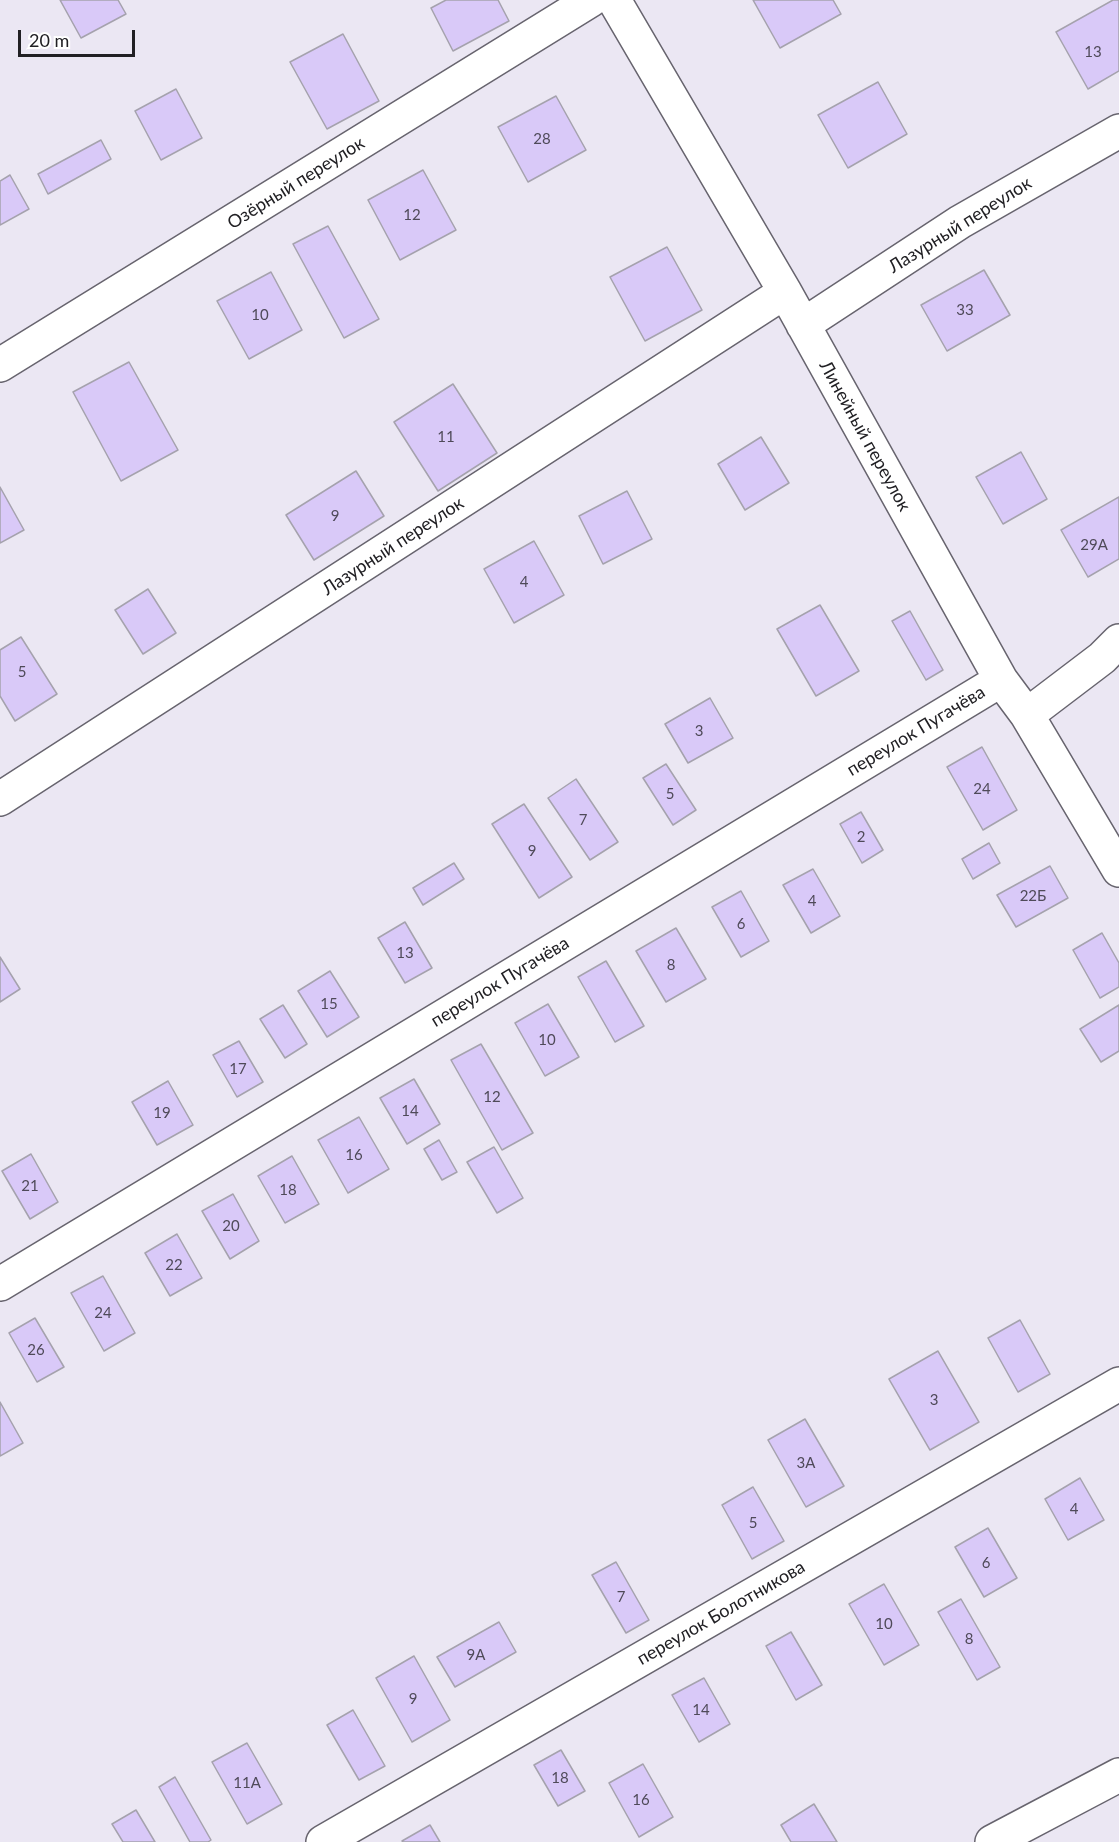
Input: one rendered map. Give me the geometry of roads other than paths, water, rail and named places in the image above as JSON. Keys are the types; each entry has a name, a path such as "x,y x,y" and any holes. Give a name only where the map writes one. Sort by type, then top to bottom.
{"street":[{"name":"Озёрный переулок","path":"0,365 591,0"},
{"name":"Линейный переулок","path":"614,0 785,292 1000,680 1027,715 1119,870"},
{"name":"Лазурный переулок","path":"803,325 960,222 1119,131"},
{"name":"Лазурный переулок","path":"0,799 785,292"},
{"path":"1027,715 1102,658 1119,641"},
{"name":"переулок Пугачёва","path":"0,1284 1000,680"},
{"name":"переулок Болотникова","path":"323,1842 1119,1384"},
{"path":"992,1842 1119,1775"}]}
